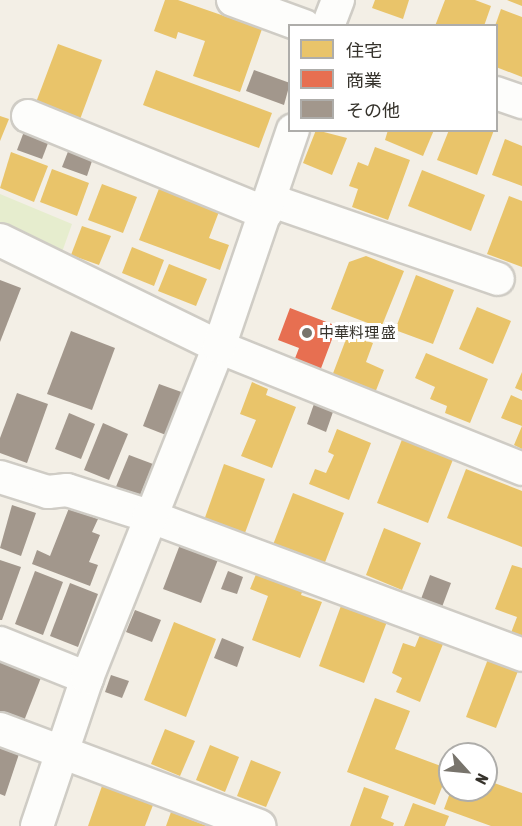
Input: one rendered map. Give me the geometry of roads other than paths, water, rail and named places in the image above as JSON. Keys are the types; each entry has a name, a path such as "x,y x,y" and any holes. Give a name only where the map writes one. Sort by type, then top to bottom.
{"street":[{"path":"232,0 298,24"},
{"path":"329,24 338,0"},
{"path":"498,94 522,102"},
{"path":"28,117 268,207 498,279"},
{"path":"37,826 87,678 149,516 219,346 292,132"},
{"path":"0,240 219,346 522,469"},
{"path":"0,477 48,492 66,490 149,516 522,655"},
{"path":"0,643 87,678"},
{"path":"0,729 259,826"}],"place":[{"name":"中華料理 盛","path":"307,333"}]}
